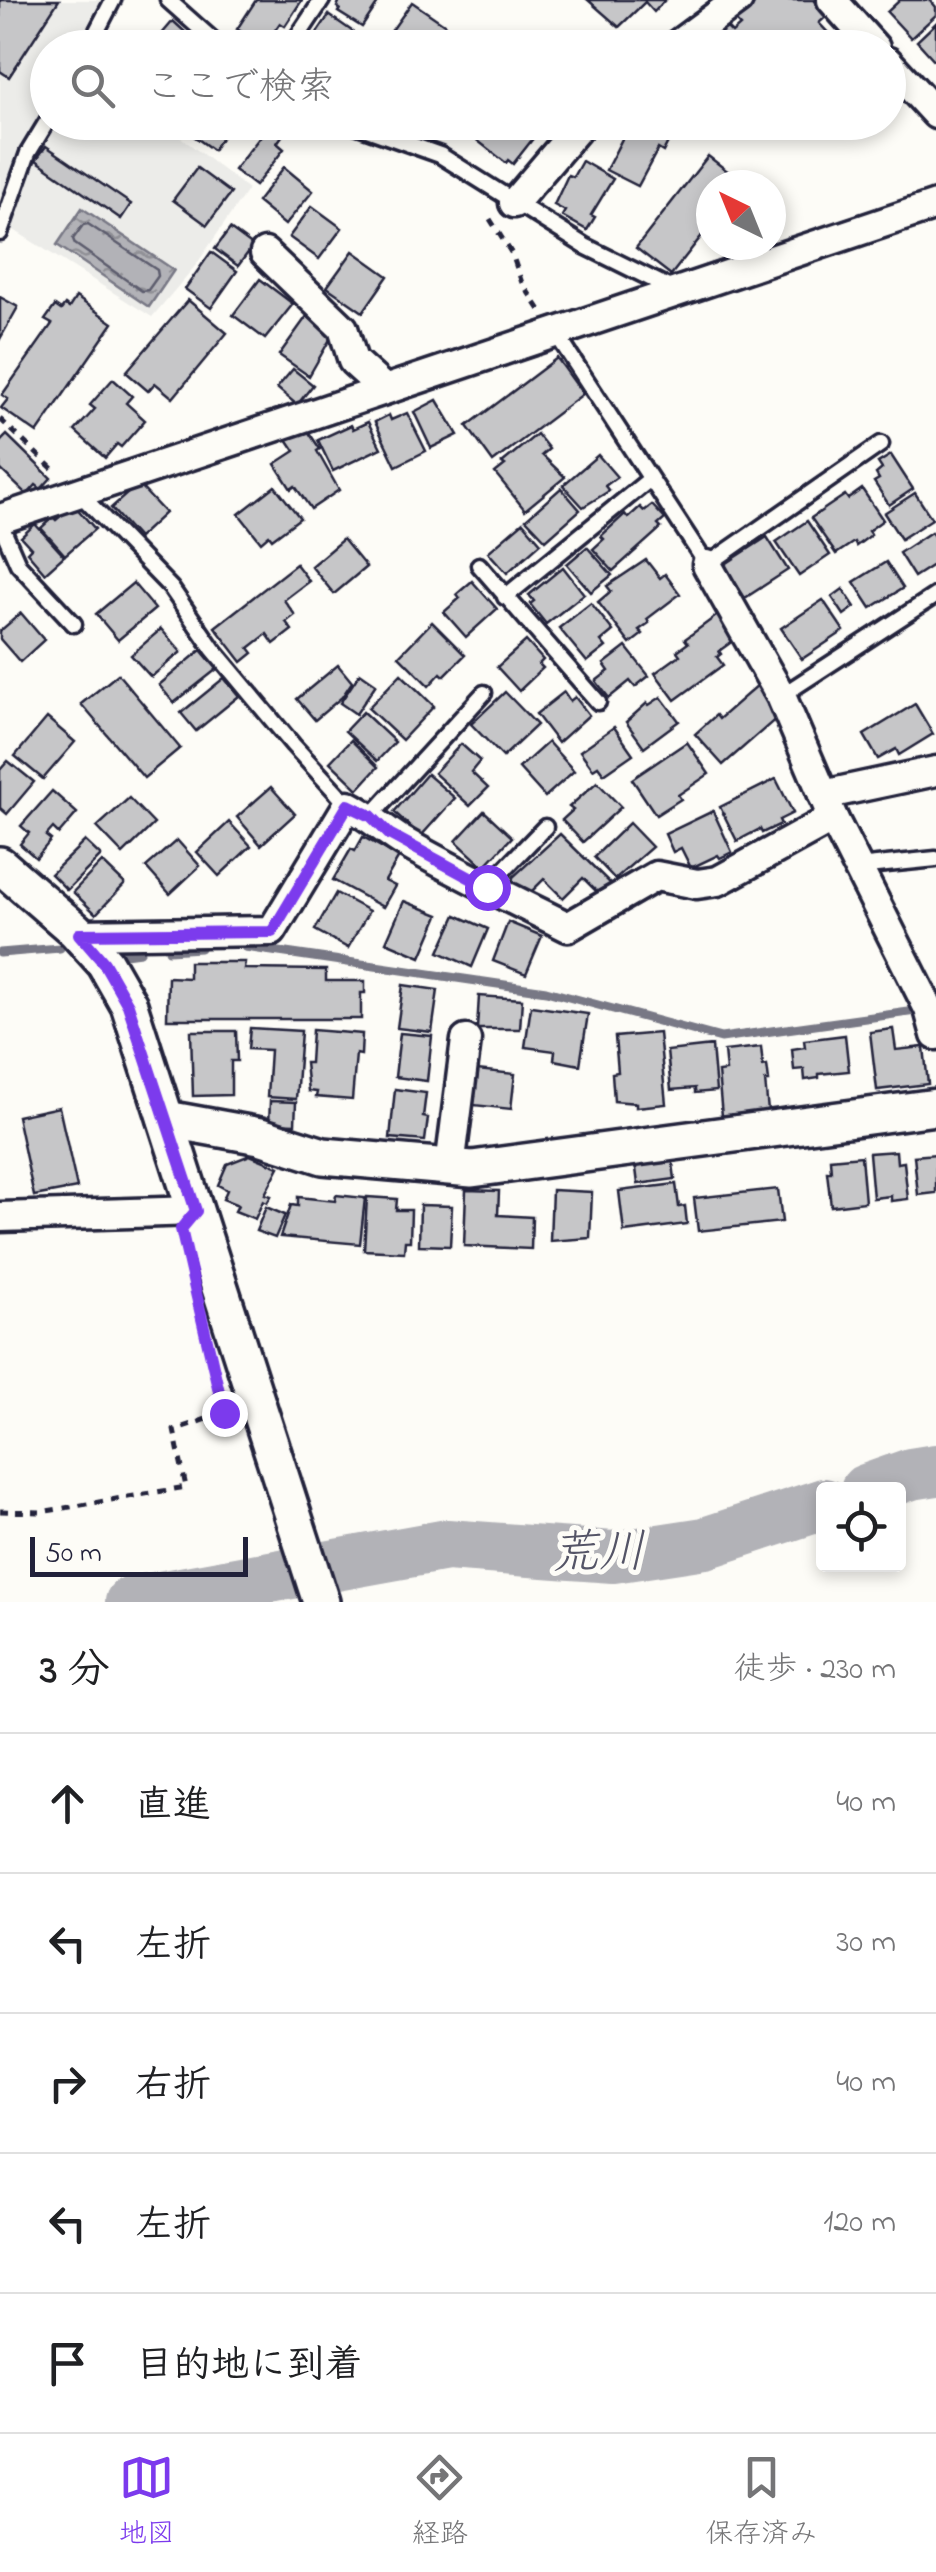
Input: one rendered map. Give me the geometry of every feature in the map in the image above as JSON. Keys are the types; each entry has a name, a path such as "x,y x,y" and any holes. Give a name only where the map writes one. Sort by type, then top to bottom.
{"street":[{"path":"697,30 738,0"},
{"path":"832,0 859,30"},
{"path":"906,82 936,114"},
{"path":"514,202 567,140"},
{"path":"0,521 77,491 936,206"},
{"path":"265,253 343,328 354,361 384,389"},
{"path":"707,564 781,696 828,806 929,1009 936,1036"},
{"path":"79,934 272,932 360,810 389,834 568,927 656,876 697,884 718,881 828,806 936,771"},
{"path":"0,865 79,934 104,963 128,1005 321,1602"},
{"path":"450,1167 466,1040"},
{"path":"166,1118 260,1136 324,1156 450,1167 521,1164 611,1148 936,1107"},
{"path":"0,1217 198,1216"}],"lane":[{"path":"97,30 113,0"},
{"path":"168,0 202,30"},
{"path":"302,30 322,0"},
{"path":"0,233 36,140"},
{"path":"398,140 440,155 585,246 675,291"},
{"path":"555,332 707,564 880,444"},
{"path":"506,597 650,479"},
{"path":"77,491 171,588 213,649 293,745 360,810 484,694"},
{"path":"0,521 18,564 74,624"},
{"path":"479,565 598,702"},
{"path":"781,696 936,595"},
{"path":"487,887 545,827"},
{"path":"857,867 936,859"}],"path":[{"path":"480,178 492,224 512,254 522,283 555,332"},
{"path":"0,420 77,491"},
{"path":"0,1511 41,1512 186,1487 174,1430 224,1413 220,1394"}],"shaded area":[{"path":"0,0 113,0 97,30 30,30 30,140 184,140 248,189 196,265 152,317 6,225 0,233"}],"water":[{"path":"82,208 174,270 149,307 57,245"}],"building":[{"path":"0,0 59,0 40,30 30,30 30,45 9,77 0,71"},
{"path":"256,0 302,0 285,26 280,23 275,30 237,29"},
{"path":"340,0 380,0 362,27 338,12"},
{"path":"588,0 665,0 654,12 645,2 619,27"},
{"path":"758,0 814,0 828,15 819,23 826,30 735,30 740,26 735,21"},
{"path":"900,0 930,0 936,7 936,15 911,38 887,12"},
{"path":"412,2 447,26 444,30 392,30"},
{"path":"329,15 351,30 319,30"},
{"path":"173,21 183,30 165,30"},
{"path":"936,23 936,62 917,41"},
{"path":"199,140 220,140 213,150"},
{"path":"258,140 279,140 277,143 284,149 255,186 234,170"},
{"path":"477,140 532,140 513,164 508,160 506,163"},
{"path":"621,140 668,142 663,152 658,149 638,186 606,170"},
{"path":"46,146 131,204 121,219 36,160"},
{"path":"708,156 726,170 697,170"},
{"path":"582,161 613,179 591,215 595,217 587,230 562,216 565,211 554,205 568,175 573,177"},
{"path":"284,167 313,191 285,225 257,202"},
{"path":"197,168 231,193 207,225 173,200"},
{"path":"696,171 696,243 671,275 636,248"},
{"path":"312,206 342,228 319,259 289,237"},
{"path":"230,229 253,246 238,266 215,249"},
{"path":"353,251 388,276 363,312 327,287"},
{"path":"211,252 237,271 211,308 185,289"},
{"path":"260,279 293,304 265,339 233,315"},
{"path":"0,297 18,307 0,339"},
{"path":"76,297 113,323 37,433 1,408 8,399 2,395 52,324 45,320 55,306 61,310 65,305 69,308"},
{"path":"188,300 227,333 173,398 155,383 148,391 126,372"},
{"path":"307,316 333,334 309,376 279,355"},
{"path":"557,358 583,394 493,462 467,426"},
{"path":"293,369 313,385 297,405 277,388"},
{"path":"113,379 132,396 126,403 145,420 121,447 117,444 105,458 75,431 95,409 90,405"},
{"path":"437,400 458,435 431,448 414,412"},
{"path":"407,413 426,451 396,466 375,422"},
{"path":"368,422 381,448 333,471 318,440"},
{"path":"306,428 339,490 311,509 295,486 291,489 275,464 295,451 285,436"},
{"path":"537,434 549,449 542,455 565,477 525,510 495,473"},
{"path":"7,435 51,478 41,489 36,485 27,495 0,469 0,442"},
{"path":"598,455 617,477 605,486 609,491 583,507 563,485"},
{"path":"891,455 913,489 889,505 874,482 882,469 878,463"},
{"path":"138,484 165,513 138,538 111,508"},
{"path":"275,486 300,518 272,539 269,535 261,542 239,514"},
{"path":"561,488 580,510 546,540 526,519"},
{"path":"862,489 883,520 856,546 854,542 836,554 811,518 845,495 848,499"},
{"path":"915,493 932,519 901,539 884,513"},
{"path":"74,505 95,529 65,555 41,528"},
{"path":"652,505 665,519 658,525 661,528 613,571 593,549 625,514 628,518 640,507 644,511"},
{"path":"807,521 830,555 799,576 776,542"},
{"path":"523,522 541,543 507,573 488,552"},
{"path":"35,524 64,556 45,573 27,552 31,548 21,537"},
{"path":"931,532 936,539 936,563 914,577 899,553"},
{"path":"767,537 788,570 745,598 724,565"},
{"path":"343,539 366,567 334,594 311,566"},
{"path":"587,547 612,575 591,592 567,564"},
{"path":"646,560 660,578 665,574 680,594 647,619 649,623 639,630 643,634 630,644 598,602 611,591 607,586"},
{"path":"886,562 903,588 871,608 854,582"},
{"path":"296,564 309,581 284,600 295,615 286,622 292,630 274,644 267,634 249,648 253,653 242,662 215,627"},
{"path":"563,567 584,594 546,624 530,604 534,601 529,595"},
{"path":"472,581 497,609 466,637 444,612"},
{"path":"133,583 155,609 118,640 96,614"},
{"path":"843,589 855,607 844,615 832,597"},
{"path":"823,600 844,631 802,659 781,628"},
{"path":"591,603 613,631 601,641 606,647 587,662 559,628"},
{"path":"21,613 44,640 20,662 0,639 0,631"},
{"path":"719,614 737,638 719,651 717,657 723,665 675,700 655,673 680,655 677,651 688,643 685,639"},
{"path":"432,622 465,655 429,686 399,656"},
{"path":"161,629 181,652 151,677 131,655"},
{"path":"526,641 543,660 539,664 543,668 519,691 497,667"},
{"path":"626,647 649,676 635,687 630,681 609,698 596,681 609,671 604,664"},
{"path":"201,650 217,669 174,703 159,685"},
{"path":"338,665 352,682 342,697 315,720 297,699"},
{"path":"360,673 376,684 356,714 340,703"},
{"path":"118,674 180,748 144,778 81,704"},
{"path":"401,674 434,706 402,740 368,708"},
{"path":"224,678 239,696 196,731 181,713"},
{"path":"759,684 773,700 768,706 778,717 723,765 695,734"},
{"path":"505,692 537,725 503,757 471,724"},
{"path":"564,692 570,701 575,697 589,715 558,743 536,714"},
{"path":"661,697 679,721 644,747 626,722 647,703"},
{"path":"915,704 933,734 899,755 896,749 878,759 864,735"},
{"path":"363,712 395,742 377,761 345,731"},
{"path":"47,718 75,742 43,779 15,756"},
{"path":"614,727 633,754 604,774 598,766 593,769 580,751"},
{"path":"351,740 378,767 358,789 330,762"},
{"path":"548,742 574,771 545,797 519,768"},
{"path":"687,742 709,774 656,815 632,779"},
{"path":"461,744 480,761 471,772 488,788 470,806 434,773"},
{"path":"8,761 34,782 7,814 0,808 0,770"},
{"path":"427,774 455,798 421,836 394,812"},
{"path":"776,779 793,813 779,820 781,824 737,841 720,807"},
{"path":"597,782 621,807 583,842 562,820 573,810 569,807"},
{"path":"271,787 295,814 261,845 237,817"},
{"path":"52,791 77,813 59,834 53,828 46,836 51,840 36,858 20,844 29,833 21,826"},
{"path":"129,798 154,824 123,854 97,827"},
{"path":"484,811 512,837 484,867 456,841"},
{"path":"713,811 732,852 691,868 681,848 673,852 665,834"},
{"path":"229,822 251,846 219,876 197,852"},
{"path":"629,823 652,847 615,879 594,857"},
{"path":"560,834 613,886 598,893 583,878 563,898 544,879 529,894 512,887 513,877"},
{"path":"363,837 399,857 385,881 395,886 383,907 333,880"},
{"path":"177,840 200,866 170,894 146,867"},
{"path":"85,841 101,856 67,890 51,874"},
{"path":"102,862 125,884 96,914 73,892"},
{"path":"336,893 369,911 348,948 315,930"},
{"path":"404,901 439,915 421,957 386,942"},
{"path":"456,915 488,929 472,967 439,952"},
{"path":"508,922 542,936 526,974 493,961"},
{"path":"189,962 245,962 244,969 326,970 326,981 365,981 361,1019 167,1019 168,977 189,978"},
{"path":"403,985 438,990 432,1032 397,1028"},
{"path":"479,996 522,999 520,1029 477,1029"},
{"path":"531,1006 588,1014 580,1065 554,1060 555,1051 525,1047"},
{"path":"250,1028 301,1031 296,1099 267,1097 270,1050 248,1049"},
{"path":"893,1029 896,1050 924,1047 928,1084 877,1090 870,1032"},
{"path":"312,1030 362,1034 352,1100 316,1097 317,1092 308,1091 305,1063 310,1063"},
{"path":"191,1031 236,1031 237,1061 231,1061 231,1095 193,1096"},
{"path":"400,1033 432,1036 427,1081 395,1077"},
{"path":"659,1033 666,1104 636,1107 636,1103 614,1101 612,1073 618,1072 615,1037"},
{"path":"845,1035 849,1071 819,1074 819,1078 805,1080 804,1069 794,1070 792,1049 805,1047 804,1040"},
{"path":"712,1046 716,1091 671,1090 667,1051"},
{"path":"761,1047 769,1081 765,1081 768,1111 722,1116 718,1072 726,1071 724,1051"},
{"path":"477,1070 515,1074 511,1109 473,1105"},
{"path":"395,1089 426,1093 425,1141 390,1138"},
{"path":"270,1101 296,1102 295,1124 269,1123"},
{"path":"59,1107 77,1188 34,1196 17,1116"},
{"path":"896,1151 897,1163 904,1162 908,1199 873,1198 869,1153"},
{"path":"936,1154 936,1193 918,1195 914,1156"},
{"path":"250,1155 279,1167 265,1194 271,1196 267,1203 263,1201 255,1219 235,1211 238,1205 223,1199 227,1190 218,1185 227,1164"},
{"path":"672,1156 675,1179 638,1184 635,1161"},
{"path":"861,1156 865,1202 831,1206 827,1172 831,1172 830,1159"},
{"path":"676,1184 679,1207 685,1206 687,1224 624,1232 619,1191"},
{"path":"778,1189 782,1222 698,1231 694,1198"},
{"path":"466,1190 499,1191 498,1215 532,1217 531,1249 464,1246"},
{"path":"552,1190 592,1192 590,1238 550,1241"},
{"path":"336,1195 365,1198 360,1244 280,1237 291,1205 298,1206 298,1197 335,1201"},
{"path":"367,1197 397,1199 396,1210 411,1210 410,1241 405,1241 404,1252 364,1250"},
{"path":"420,1205 452,1206 450,1246 419,1245"},
{"path":"266,1207 285,1215 275,1238 256,1231"}],"waterway":[{"path":"245,947 546,991 721,1038 916,1011"},
{"path":"0,953 60,948"},
{"path":"169,950 200,948"},
{"path":"125,954 140,952"},
{"name":"荒川","path":"888,1482 936,1470"},
{"name":"荒川","path":"131,1602 447,1545 613,1557 705,1543 816,1507"}],"route":[{"path":"224,1413 181,1229 196,1211 128,1005 104,963 79,934 272,932 348,805 371,816 389,834 487,887"}]}
